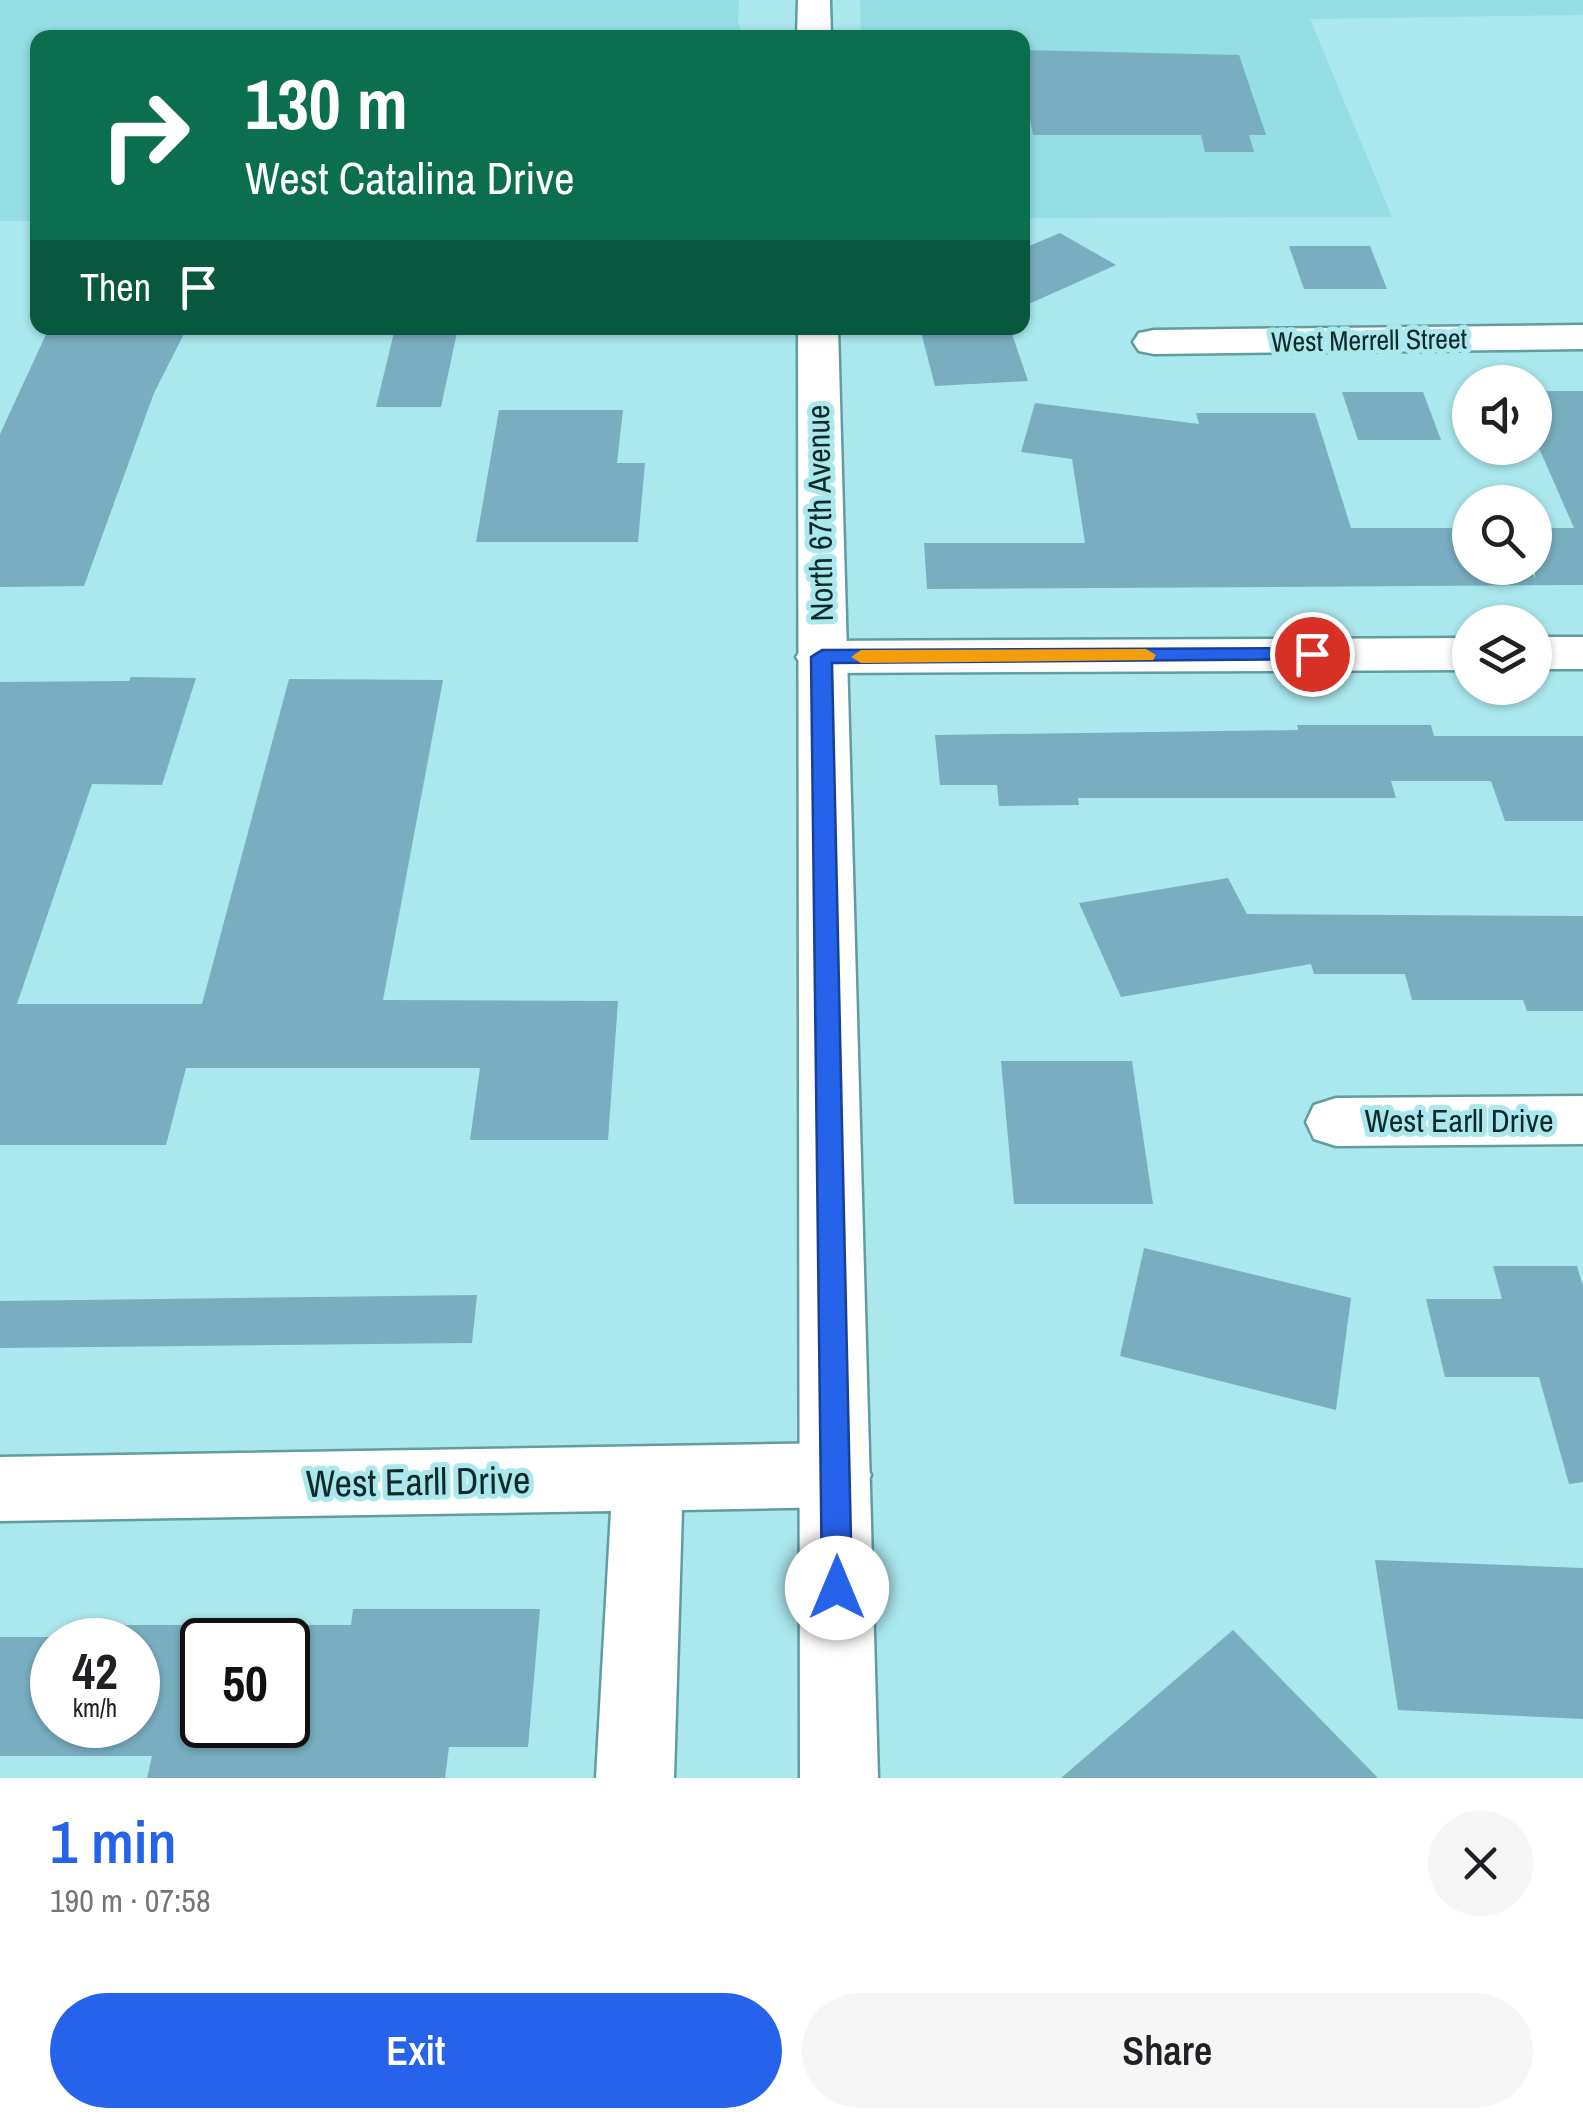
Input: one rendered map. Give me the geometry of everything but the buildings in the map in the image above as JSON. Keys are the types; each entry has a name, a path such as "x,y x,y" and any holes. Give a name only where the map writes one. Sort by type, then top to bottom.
{"street":[{"path":"814,0 814,30"},
{"name":"North 67th Avenue","path":"818,335 838,1778"},
{"name":"West Merrell Street","path":"1154,342 1583,337"},
{"path":"1552,653 1583,653"},
{"path":"822,657 1452,654"},
{"name":"West Earll Drive","path":"1336,1122 1583,1120"},
{"name":"West Earll Drive","path":"0,1489 836,1475"},
{"path":"635,1778 648,1478"}],"shaded area":[{"path":"0,0 739,0 741,30 30,30 30,221 0,221"},
{"path":"860,0 1583,0 1583,15 1310,19 1392,217 1030,218 1030,30 861,30"}],"slow traffic":[{"path":"861,657 1146,655"}],"route":[{"path":"837,1588 822,657 1312,654"}]}
